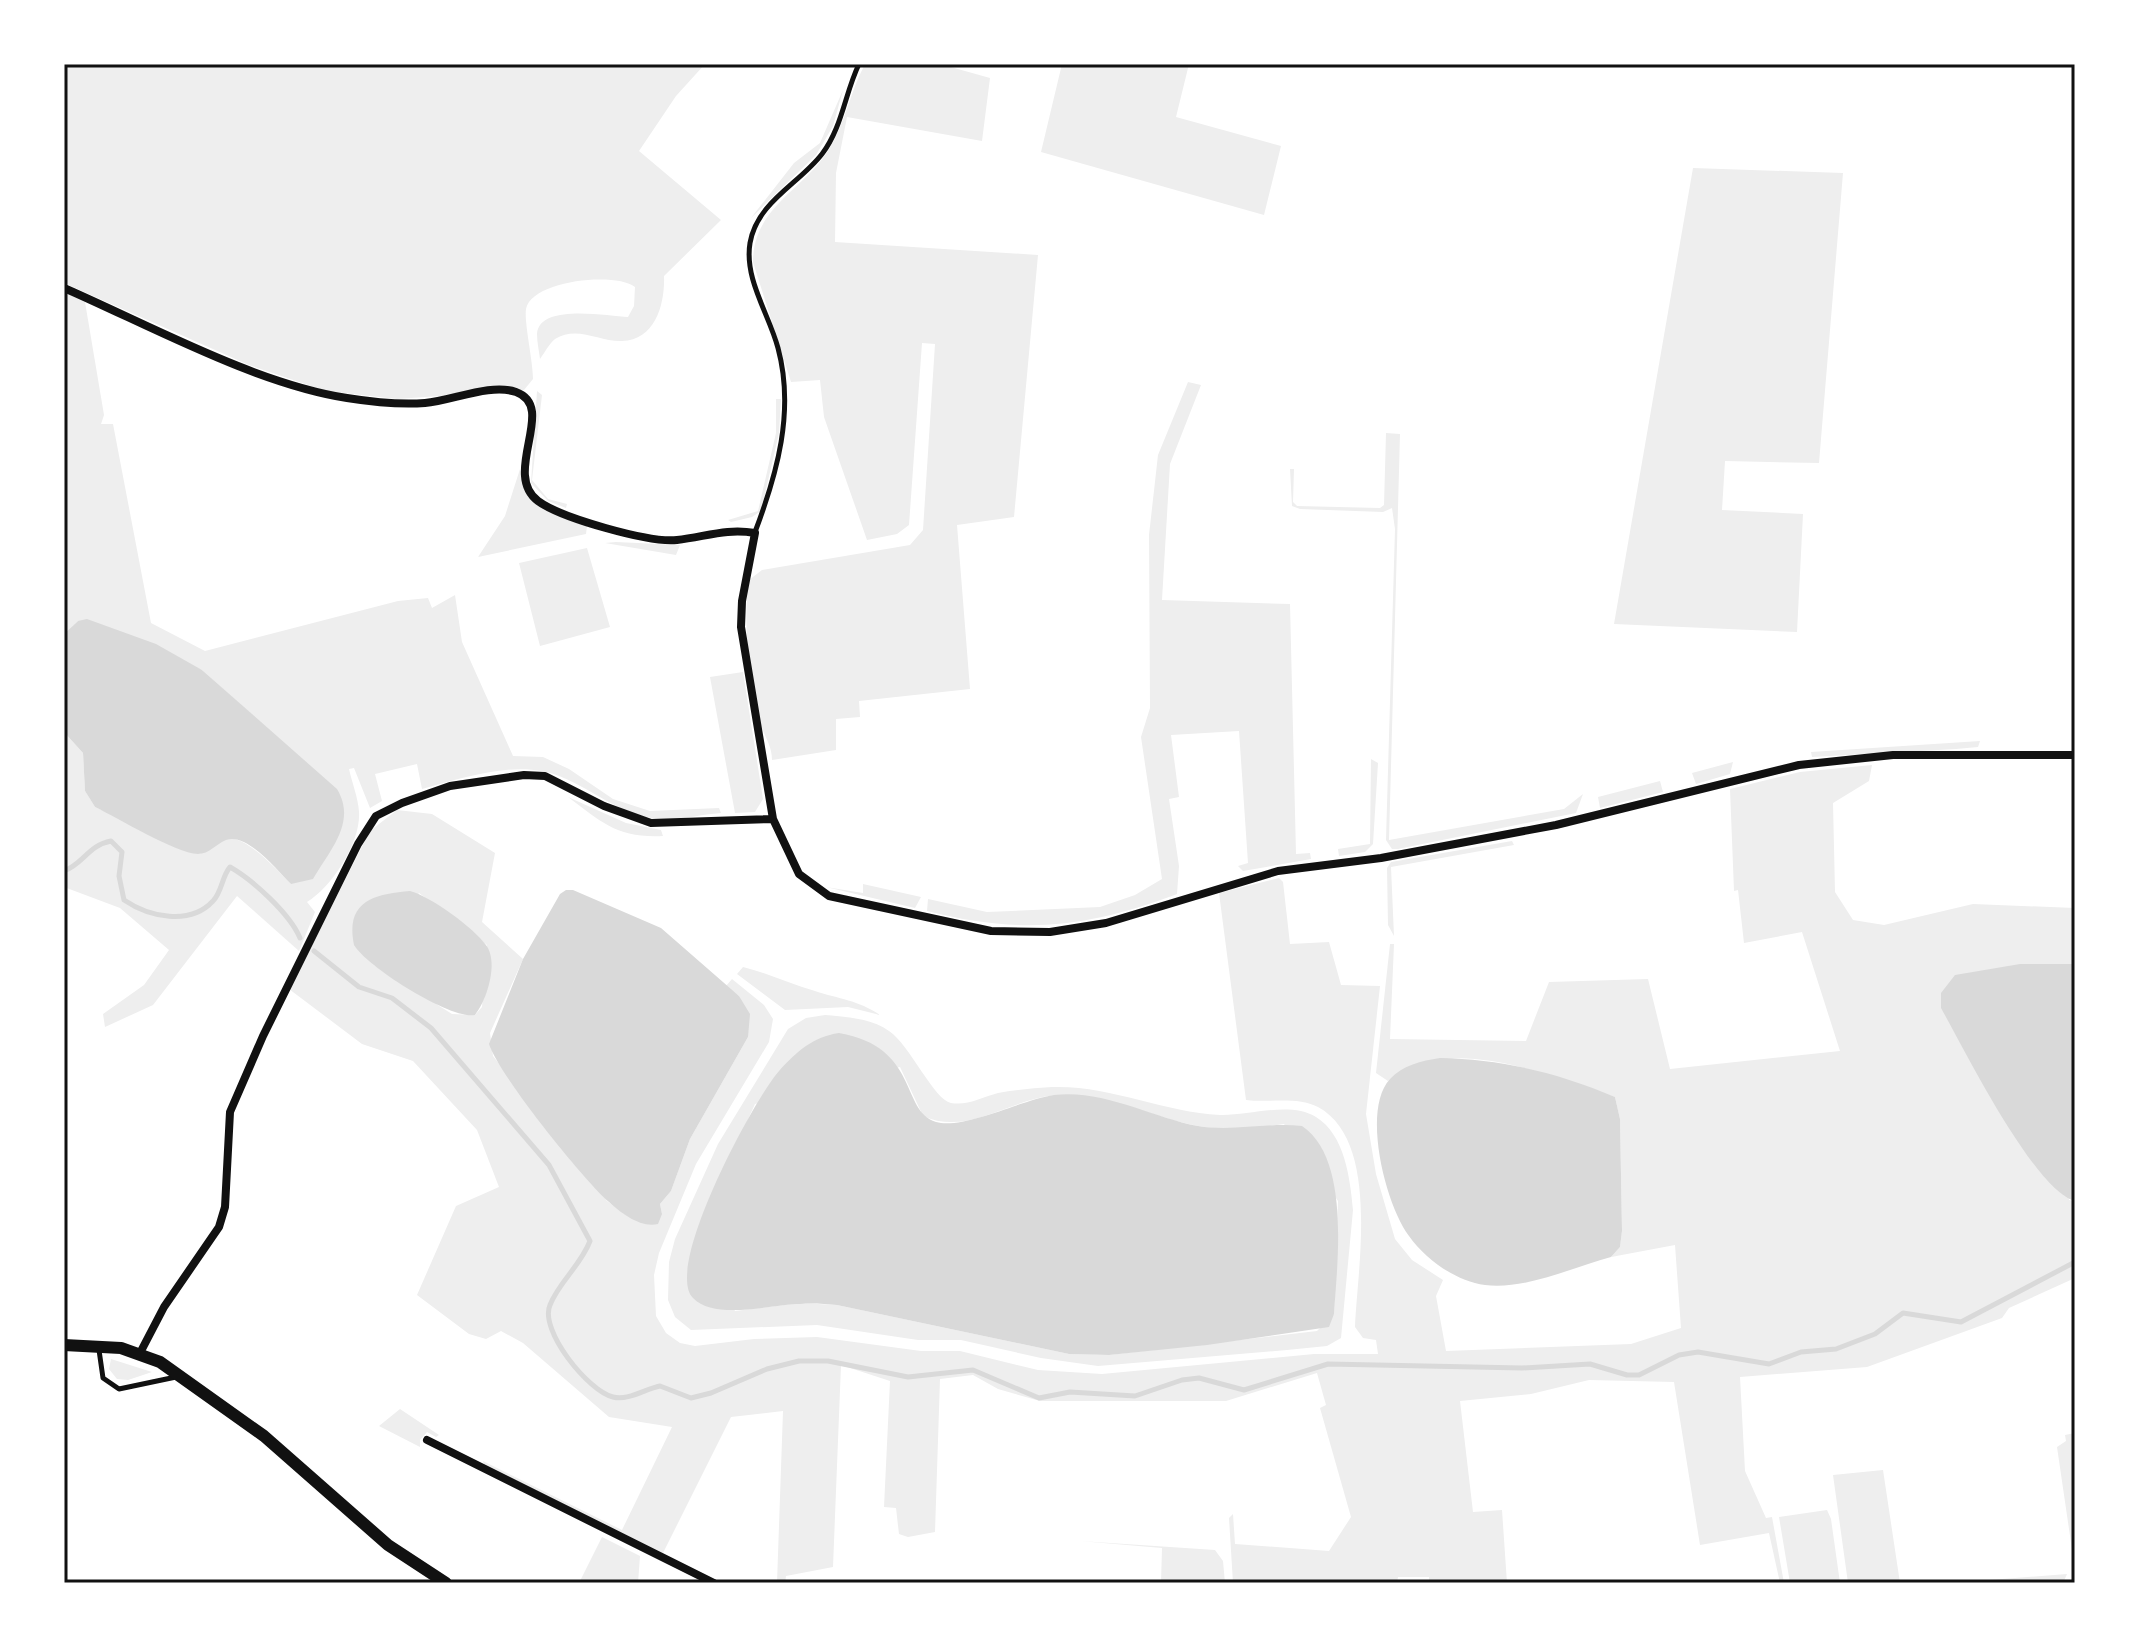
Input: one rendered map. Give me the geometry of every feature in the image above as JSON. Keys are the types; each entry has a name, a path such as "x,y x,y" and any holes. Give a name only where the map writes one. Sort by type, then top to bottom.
{"street":[{"path":"64,288 248,369 325,394 425,403 493,392 516,392 526,399 532,411 524,479 530,493 543,504 616,530 663,541 721,530 755,533 742,601 741,627 773,819 799,874 829,896 977,930 1050,932 1128,917 1278,871 1381,858 1556,825 1799,765 1893,755 2075,755"},
{"path":"140,1353 164,1307 219,1227 225,1207 230,1112 263,1036 358,844 376,816 450,786 534,774 558,781 604,806 651,823 773,819"},
{"path":"64,1345 98,1346 140,1353 181,1376 264,1436 388,1545 446,1583"},
{"path":"427,1440 714,1583"}],"lane":[{"path":"755,533 773,483 784,431 784,377 773,331 752,272 749,245 765,210 817,160 830,142 859,64"},
{"path":"98,1346 103,1378 119,1389 181,1376"}],"shaded area":[{"path":"64,64 705,64 676,96 639,151 721,220 664,276 663,297 656,318 643,334 634,339 614,341 580,334 563,335 553,341 540,359 537,334 541,324 561,315 628,317 634,306 635,287 611,280 576,282 558,285 532,299 526,315 533,379 524,390 397,399 326,391 249,365 64,283"},
{"path":"865,64 940,64 990,78 982,141 847,117 836,173 835,242 1038,255 1014,517 957,525 970,689 859,701 860,717 836,719 836,750 772,760 759,719 750,667 746,615 749,580 762,570 910,545 923,530 935,344 922,343 909,525 897,534 867,540 824,417 820,380 791,382 753,262 755,243 770,214 817,165 834,141"},
{"path":"1062,64 1189,64 1176,117 1281,146 1264,215 1041,152"},
{"path":"843,90 833,126 816,155 751,218 794,163 820,143"},
{"path":"1693,168 1843,173 1819,463 1725,461 1722,510 1803,514 1797,632 1614,624"},
{"path":"64,292 85,302 104,415 101,424 113,424 151,623 205,651 398,601 428,598 432,608 455,595 462,642 513,756 543,757 569,769 613,799 650,811 719,808 721,813 673,819 643,816 555,775 527,769 482,774 422,789 417,764 375,774 382,801 370,808 354,768 349,769 359,812 355,837 335,875 307,902 315,912 299,951 237,896 153,1005 105,1027 103,1014 144,985 169,950 120,908 64,887 64,732 83,753 85,791 95,807 198,854 227,839 243,842 291,884 297,755 202,670 78,621 64,634"},
{"path":"1188,382 1201,385 1170,464 1162,600 1290,604 1296,854 1310,853 1311,859 1243,871 1238,866 1248,863 1239,731 1171,735 1179,797 1169,799 1179,866 1177,894 1113,914 1054,924 993,923 927,911 928,899 987,912 1100,907 1135,895 1162,879 1141,737 1150,708 1149,535 1158,455"},
{"path":"537,391 542,395 532,480 548,499 567,504 566,508 548,501 531,483"},
{"path":"776,399 781,399 779,433 761,511 752,517 731,522 728,520 758,511 776,433"},
{"path":"1386,433 1400,434 1389,840 1564,809 1583,794 1576,813 1398,849 1392,849 1386,840 1395,529 1392,508 1383,512 1300,509 1292,506 1290,469 1294,469 1293,502 1297,506 1380,508 1384,505"},
{"path":"520,469 522,482 534,501 553,513 587,526 586,534 478,557 505,516"},
{"path":"605,543 680,545 676,555"},
{"path":"587,548 610,627 540,646 519,563"},
{"path":"87,619 156,644 202,670 337,789 342,801 343,824 313,879 291,884 262,854 234,839 226,840 202,854 188,852 161,842 95,807 85,791 83,753 64,732 64,634 78,621"},
{"path":"743,672 763,799 755,812 735,813 710,677"},
{"path":"1980,741 1978,747 1956,749 1812,757 1811,752"},
{"path":"1371,759 1378,763 1373,844 1365,852 1339,856 1338,849 1370,844"},
{"path":"1733,762 1730,774 1696,784 1692,773"},
{"path":"1872,765 1869,781 1833,803 1835,892 1853,920 1884,925 1973,904 2075,908 2075,964 2020,964 2069,1200 2075,1201 2075,1278 2009,1308 2002,1318 1867,1367 1740,1377 1745,1471 1766,1518 1772,1517 1784,1583 1780,1583 1769,1533 1700,1545 1674,1382 1589,1380 1531,1394 1460,1401 1473,1512 1502,1510 1507,1583 1429,1583 1429,1577 1398,1577 1397,1583 1233,1583 1229,1518 1233,1514 1235,1544 1329,1551 1351,1517 1320,1408 1326,1405 1317,1373 1226,1401 1040,1401 998,1389 973,1375 940,1379 935,1532 908,1537 899,1534 896,1508 884,1507 890,1381 841,1365 833,1567 786,1576 785,1583 777,1583 783,1411 731,1417 663,1553 484,1465 483,1461 622,1530 672,1427 609,1417 523,1343 501,1331 486,1339 469,1334 417,1295 456,1206 499,1187 477,1130 413,1061 362,1044 289,989 370,831 397,810 432,814 495,853 482,922 523,959 490,1033 493,1056 607,1201 626,1215 662,1214 660,1204 671,1191 690,1139 748,1037 739,996 726,986 732,979 764,1005 773,1019 769,1042 696,1164 659,1253 654,1275 656,1316 666,1333 680,1343 695,1346 754,1339 817,1337 921,1351 960,1351 1038,1370 1102,1374 1314,1354 1378,1354 1376,1340 1363,1338 1355,1327 1361,1208 1351,1148 1338,1124 1318,1107 1292,1101 1246,1100 1219,893 1279,878 1283,882 1290,944 1329,942 1341,985 1380,986 1366,1114 1376,1174 1395,1239 1412,1260 1443,1280 1436,1296 1446,1351 1631,1344 1681,1328 1675,1245 1611,1257 1620,1247 1622,1231 1620,1119 1615,1097 1499,1062 1439,1059 1412,1066 1388,1081 1376,1073 1390,944 1394,944 1390,1039 1526,1041 1549,982 1648,979 1670,1069 1840,1051 1802,932 1744,943 1738,890 1734,891 1730,789 1800,772","holes":["419,893 487,945 482,1007 475,1015 452,1014 374,965"]},
{"path":"1660,781 1663,792 1600,808 1598,797"},
{"path":"568,797 626,823 661,830 663,836 634,834 611,827"},
{"path":"1512,841 1514,845 1391,867 1394,936 1388,925 1387,868 1391,862"},
{"path":"863,884 921,897 915,908 826,887 863,893"},
{"path":"573,890 661,928 739,996 750,1014 748,1037 690,1139 671,1191 660,1204 662,1214 658,1224 645,1224 632,1219 597,1190 524,1101 489,1044 523,959 560,894"},
{"path":"410,891 429,899 472,930 490,952 490,981 475,1015 448,1009 410,990 375,966 354,945 352,930 358,909 374,898"},
{"path":"2020,964 2075,964 2075,1201 2058,1191 2021,1146 1941,1008 1941,993 1955,975"},
{"path":"743,967 856,1003 880,1015 848,1007 785,1010 737,974"},
{"path":"825,1015 841,1017 866,1021 889,1031 937,1092 951,1103 969,1102 998,1093 1052,1087 1095,1090 1199,1113 1231,1115 1294,1110 1316,1117 1326,1125 1340,1146 1352,1198 1341,1338 1327,1346 1098,1366 1041,1358 961,1340 918,1340 817,1325 691,1330 675,1317 668,1300 669,1262 675,1239 718,1144 788,1029 806,1018","holes":["900,1067 923,1116 957,1122 1042,1097 1077,1095 1209,1128 1284,1124 1338,1201 1334,1314 1317,1331 1109,1355 1069,1354 837,1305 799,1303 735,1311 697,1232 755,1104"]},
{"path":"839,1033 865,1040 883,1051 896,1064 925,1116 936,1122 961,1122 1041,1098 1072,1094 1109,1100 1198,1126 1302,1126 1318,1142 1328,1162 1338,1214 1334,1314 1329,1327 1207,1345 1109,1355 1069,1354 837,1305 805,1304 729,1310 703,1305 693,1298 687,1281 690,1254 700,1220 733,1147 779,1071 813,1042"},
{"path":"1440,1058 1485,1061 1529,1069 1615,1097 1620,1119 1622,1231 1620,1247 1611,1257 1549,1277 1501,1286 1463,1279 1433,1261 1416,1245 1400,1222 1385,1181 1377,1134 1378,1112 1382,1093 1395,1074 1413,1064"},
{"path":"111,1359 152,1372 128,1380 117,1379 109,1369"},
{"path":"400,1409 439,1435 436,1437 427,1432 420,1440 420,1447 379,1426"},
{"path":"2075,1433 2075,1570 2057,1447 2066,1441 2065,1435"},
{"path":"1883,1470 1900,1583 1848,1583 1833,1475"},
{"path":"1827,1510 1840,1583 1790,1583 1779,1517"},
{"path":"602,1537 640,1556 638,1583 579,1583"},
{"path":"1080,1541 1215,1550 1223,1561 1225,1583 1161,1583 1162,1548"},
{"path":"2067,1574 2063,1583 1951,1583"}],"waterway":[{"path":"64,871 97,846 111,841 122,852 119,876 124,900 145,911 181,916 204,909 213,901 230,867 270,898 300,938"},
{"path":"314,951 359,987 392,998 431,1028 549,1165 590,1241 550,1305 552,1329 579,1372 591,1384 613,1397 631,1396 660,1386 691,1398 711,1393 767,1369 799,1361 828,1361 908,1377 973,1370 1039,1398 1070,1392 1135,1396 1182,1380 1199,1378 1244,1390 1328,1364 1522,1368 1590,1364 1627,1375 1639,1375 1679,1355 1698,1352 1769,1364 1801,1352 1836,1349 1875,1334 1903,1313 1961,1322 2075,1262"}]}
